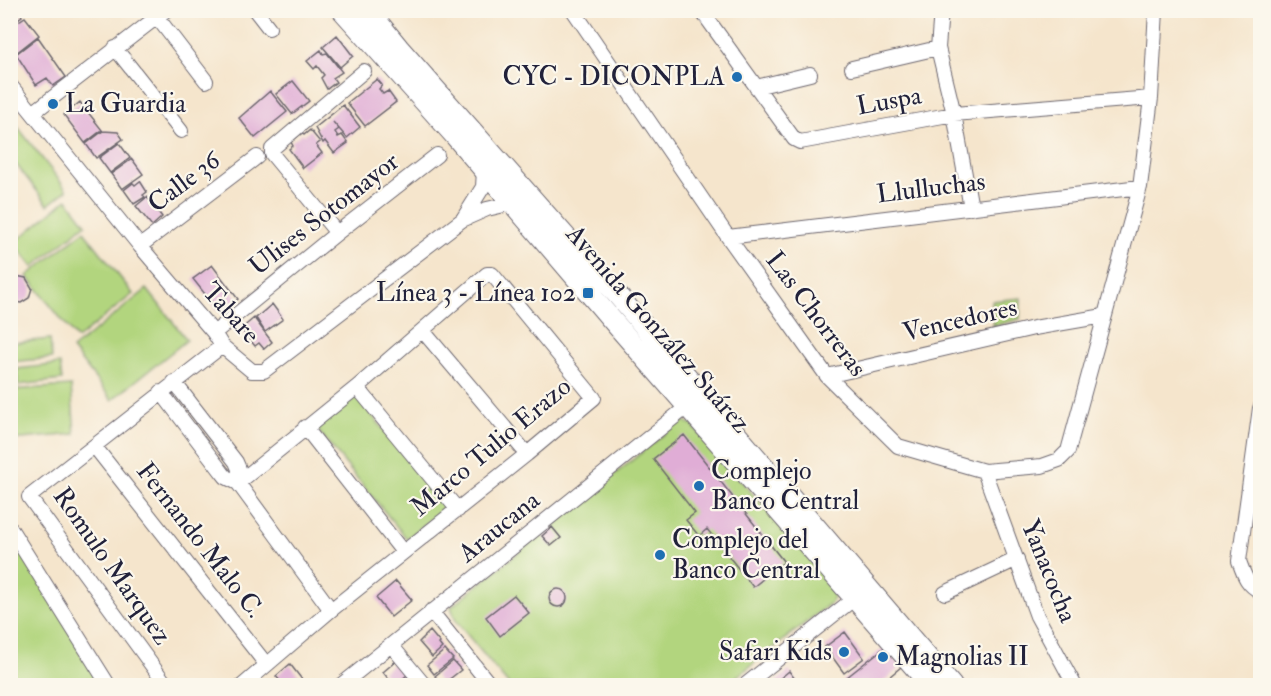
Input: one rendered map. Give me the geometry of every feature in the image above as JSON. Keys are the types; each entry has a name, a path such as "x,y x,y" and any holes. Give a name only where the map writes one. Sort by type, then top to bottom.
{"main road":[{"name":"Avenida González Suárez","path":"342,10 513,203 931,686"},
{"name":"Avenida González Suárez","path":"368,10 619,297 952,686"}],"street":[{"path":"255,10 269,28"},
{"name":"Las Chorreras","path":"573,10 728,237 828,376 898,446 984,471 1041,466 1059,460 1068,451 1140,187 1151,98 1156,10"},
{"path":"941,10 938,48 954,114 971,208"},
{"name":"Luspa","path":"703,11 794,139 800,142 954,114 1151,98"},
{"path":"34,112 154,15 206,81"},
{"path":"115,48 181,131"},
{"path":"852,68 938,48"},
{"path":"337,232 272,154 272,149 364,71"},
{"path":"756,87 810,74"},
{"name":"Tabare","path":"11,85 140,246 214,333 222,346 252,371 264,370 462,220 487,209 513,203"},
{"name":"Ulises Sotomayor","path":"214,333 337,232 437,155"},
{"name":"Calle 36","path":"140,246 257,157"},
{"name":"Tabare","path":"462,220 483,187 484,170"},
{"name":"Llulluchas","path":"728,237 1140,187"},
{"name":"Marco Tulio Erazo","path":"238,483 357,387 487,274 492,274 594,398 458,510 331,610 242,686"},
{"name":"Vencedores","path":"828,376 1034,328 1104,316"},
{"path":"423,331 527,454"},
{"name":"Romulo Marquez","path":"167,686 29,497 96,447 161,392 222,346"},
{"path":"174,382 236,462 238,483"},
{"path":"357,387 458,510"},
{"path":"161,392 226,477 238,483 331,610"},
{"name":"Araucana","path":"340,686 688,406"},
{"path":"1260,408 1239,561 1244,577 1253,588 1260,591"},
{"path":"305,427 403,552"},
{"name":"Fernando Malo C.","path":"96,447 266,664"},
{"name":"Yanacocha","path":"984,471 1037,616 1075,686"},
{"path":"10,528 110,686"},
{"path":"945,593 1017,560"},
{"path":"744,686 856,597"},
{"path":"431,611 491,686"},
{"path":"391,645 425,686"}],"green space":[{"path":"13,121 67,190 48,205 11,158 11,123"},
{"path":"67,199 86,224 33,267 14,243"},
{"path":"84,231 133,294 77,339 27,276"},
{"path":"147,289 187,340 112,400 72,349"},
{"path":"1021,298 1020,319 993,326 992,301"},
{"path":"50,339 52,358 11,362 11,343"},
{"path":"60,364 62,380 18,385 17,369"},
{"path":"71,386 75,434 11,440 11,390"},
{"path":"356,395 446,507 407,539 316,428"},
{"name":"Complejo del Banco Central","path":"685,421 692,425 832,584 835,594 832,602 725,686 509,685 456,621 451,607 678,423"},
{"path":"10,528 109,685 11,685"}],"building":[{"path":"10,10 19,10 22,16 10,24"},
{"path":"25,17 39,35 16,53 10,45 10,27"},
{"path":"337,35 353,56 340,67 323,47"},
{"path":"38,37 66,77 53,86 47,78 36,85 16,54"},
{"path":"321,50 323,54 327,53 342,72 333,78 336,82 327,89 321,78 324,75 317,66 314,69 307,61"},
{"path":"377,79 382,85 379,89 383,94 388,91 396,102 365,126 347,103"},
{"path":"293,81 309,101 292,114 276,94"},
{"path":"270,91 287,112 255,138 239,118"},
{"path":"80,102 102,130 85,143 64,115"},
{"path":"343,105 360,127 347,138 333,122 339,129 335,132 338,137 342,135 348,143 334,153 325,141 323,143 315,128"},
{"path":"310,130 320,142 316,145 322,153 303,168 289,149 293,146 291,142"},
{"path":"103,131 118,132 123,139 96,158 86,144"},
{"path":"119,143 130,158 110,173 99,158"},
{"path":"132,159 143,174 122,189 111,174"},
{"path":"140,181 147,192 143,195 145,197 134,204 124,190"},
{"path":"147,197 162,217 152,226 136,206"},
{"path":"10,254 17,254 17,265 10,265"},
{"path":"212,265 238,299 220,313 193,279"},
{"path":"16,276 26,278 32,288 29,298 21,303 10,301 10,278"},
{"path":"272,304 283,319 265,332 256,318"},
{"path":"254,318 272,342 264,349 259,343 255,346 241,329"},
{"name":"Complejo Banco Central","path":"684,435 784,562 753,587 707,529 699,536 686,520 695,513 653,459"},
{"path":"552,527 561,538 551,546 542,536"},
{"path":"396,581 412,600 391,617 376,598"},
{"path":"558,589 564,592 567,598 564,604 558,607 552,604 549,598 552,592"},
{"path":"514,595 529,613 500,636 486,617"},
{"path":"430,631 442,648 432,657 419,642"},
{"name":"Safari Kids","path":"845,632 864,658 844,673 825,647"},
{"name":"Magnolias II","path":"885,647 901,667 878,686 846,686 842,681"},
{"path":"445,650 453,659 434,674 427,665"},
{"path":"396,661 407,675 394,686 383,672"},
{"path":"453,661 461,670 442,685 435,676"},
{"path":"290,664 307,686 284,686 276,676"},
{"path":"789,671 800,686 771,686"},
{"path":"409,676 417,686 396,686"}],"place":[{"name":"CYC - DICONPLA","path":"737,77"},
{"name":"La Guardia","path":"53,104"},
{"name":"Línea 3 - Línea 102","path":"588,293"},
{"name":"Complejo Banco Central","path":"699,486"},
{"name":"Complejo del Banco Central","path":"660,555"},
{"name":"Safari Kids","path":"844,652"},
{"name":"Magnolias II","path":"883,657"}]}
